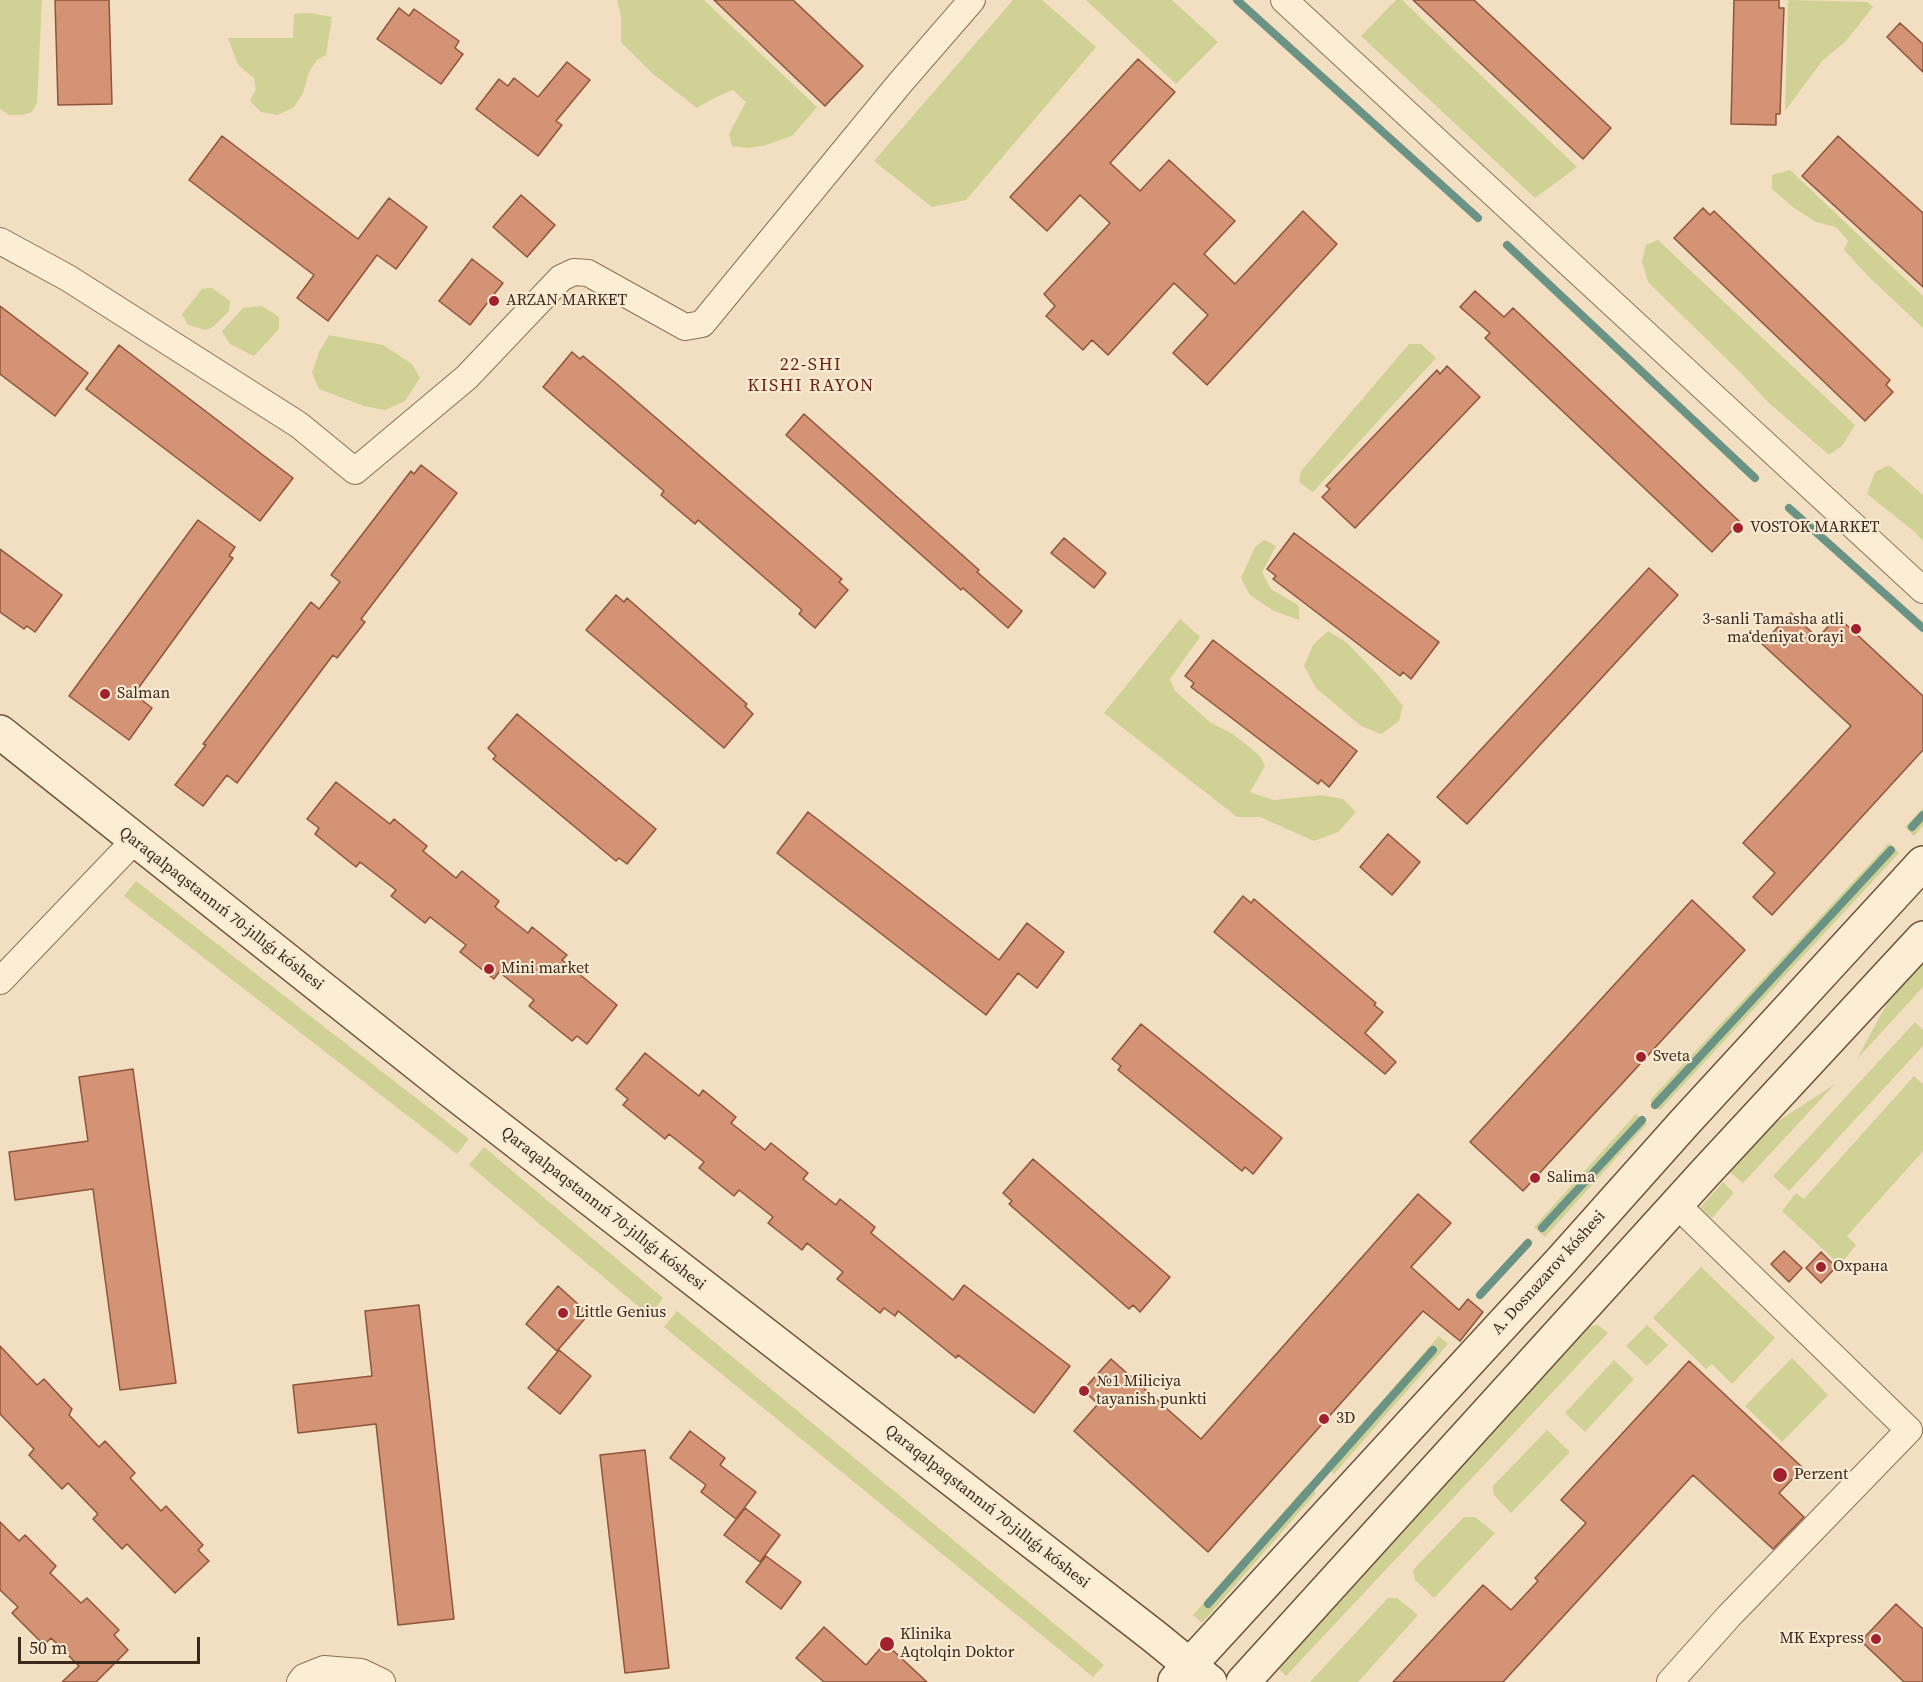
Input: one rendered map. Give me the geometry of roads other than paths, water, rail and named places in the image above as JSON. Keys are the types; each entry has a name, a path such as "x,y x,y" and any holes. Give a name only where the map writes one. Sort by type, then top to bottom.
{"main road":[{"name":"Qaraqalpaqstannıń 70-jıllıǵı kóshesi","path":"0,732 1191,1676"},
{"name":"A. Dosnazarov kóshesi","path":"1191,1676 1222,1629 1923,863"},
{"path":"1222,1629 1222,1640 1228,1650 1251,1673 1677,1205 1923,939"}],"street":[{"path":"0,241 68,278 299,425 355,471 467,377 561,278 574,272 588,273 685,327 702,324 900,82 972,0"},
{"path":"1284,0 1923,590"},
{"path":"0,981 135,840"},
{"path":"1670,1682 1730,1616 1910,1430 1677,1205"},
{"path":"300,1682 304,1677 324,1669 361,1672 382,1682"}],"waterway":[{"path":"1237,0 1478,218"},
{"path":"1507,245 1755,478"},
{"path":"1789,508 1923,628"},
{"path":"1912,827 1923,815"},
{"path":"1655,1105 1891,850"},
{"path":"1542,1228 1642,1120"},
{"path":"1480,1295 1528,1243"},
{"path":"1208,1604 1433,1350"}],"place":[{"name":"ARZAN MARKET","path":"494,301"},
{"name":"VOSTOK MARKET","path":"1738,528"},
{"name":"3-sanli Tamasha atli maʻdeniyat orayi","path":"1856,629"},
{"name":"Salman","path":"105,694"},
{"name":"Mini market","path":"489,969"},
{"name":"Sveta","path":"1641,1057"},
{"name":"Salima","path":"1535,1178"},
{"name":"Охрана","path":"1821,1267"},
{"name":"Little Genius","path":"563,1313"},
{"name":"№1 Miliciya tayanish punkti","path":"1084,1391"},
{"name":"3D","path":"1324,1419"},
{"name":"Perzent","path":"1780,1475"},
{"name":"MK Express","path":"1876,1639"},
{"name":"Klinika Aqtolqin Doktor","path":"887,1644"}],"district":[{"name":"22-SHI KISHI RAYON","path":"811,376"}]}
